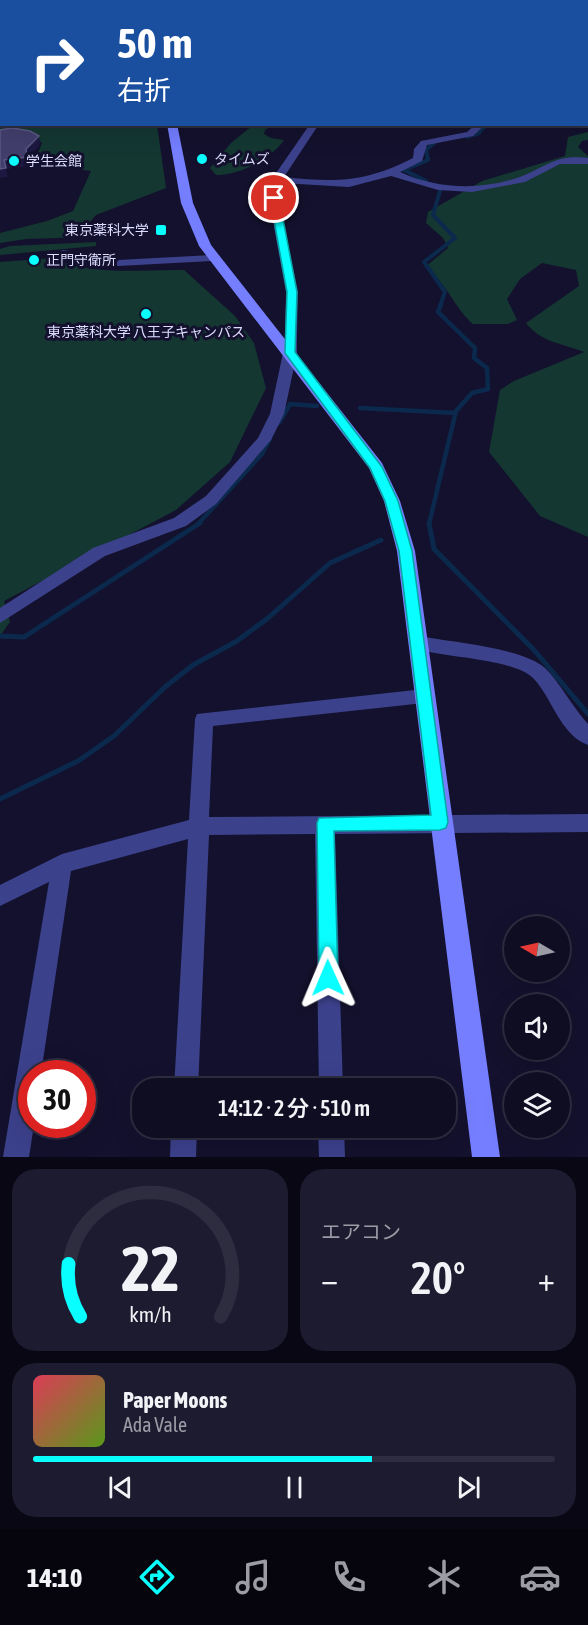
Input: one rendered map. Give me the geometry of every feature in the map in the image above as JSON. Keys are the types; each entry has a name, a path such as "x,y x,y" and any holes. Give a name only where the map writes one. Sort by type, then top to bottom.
{"street":[{"path":"172,126 187,203 212,258 290,353 370,459 392,501 406,551 486,1157"},
{"path":"0,617 99,552 180,522 210,500 264,440 277,414 290,353 292,292 274,200 277,179 314,126"},
{"path":"277,179 333,186 357,185 418,159 419,148 424,144 470,134 480,126"},
{"path":"391,172 401,178 440,187 491,187 538,174 549,163 562,159 588,161"},
{"path":"134,262 212,258"},
{"path":"419,643 518,661 539,674 566,713 588,737"},
{"path":"187,1078 204,719 424,696"},
{"path":"0,896 62,864 200,826 440,822 588,823"},
{"path":"325,823 331,1078"},
{"path":"16,1157 62,864"},
{"path":"183,1157 184,1138"},
{"path":"332,1138 332,1157"}],"green space":[{"path":"0,126 157,126 166,188 96,215 80,233 84,237 26,239 0,243 0,233 47,221 73,211 91,171 57,167 36,158 42,143 30,133 0,134"},
{"path":"252,126 271,126 265,130 264,134 271,138 284,140 271,154 253,165 234,172 216,175 210,168 231,143"},
{"path":"588,132 588,140 582,141 578,147 588,156 588,537 540,516 489,452 500,390 514,381 584,352 545,338 526,323 579,286 576,270 542,263 520,279 507,299 517,320 508,324 473,324 466,318 439,280 425,267 448,248 443,238 426,223 428,212 482,181 565,156 568,137"},
{"path":"96,242 96,246 0,255 0,249 10,246"},
{"path":"53,258 69,264 102,270 184,270 235,316 254,343 266,388 230,462 176,510 4,601 10,622 0,636 0,262"}],"building":[{"name":"学生会館","path":"12,128 30,131 39,136 26,149 27,157 4,160 6,168 0,169 0,130"}],"waterway":[{"path":"479,133 486,126"},
{"path":"467,137 479,133"},
{"path":"426,181 404,170 428,160 426,150 434,143"},
{"path":"440,191 433,215 455,238 424,262 445,292 440,306"},
{"path":"441,304 438,312 475,348 474,358 487,368 488,389 472,393 456,413"},
{"path":"279,423 290,404 317,406"},
{"path":"360,408 456,413"},
{"path":"429,524 456,413"},
{"path":"198,524 262,454 270,439"},
{"path":"0,636 24,637 200,523"},
{"path":"429,524 434,549 534,650 588,714"},
{"path":"0,799 78,761 114,736 165,687 193,665 237,641 268,618 330,563 381,540"}],"place":[{"name":"タイムズ","path":"202,159"},
{"name":"学生会館","path":"14,161"},
{"name":"東京薬科大学","path":"161,230"},
{"name":"正門守衛所","path":"34,260"},
{"name":"東京薬科大学 八王子キャンパス","path":"146,314"}],"route":[{"path":"274,198 292,292 290,353 376,467 392,501 406,551 440,822 325,823 328,978"}]}
